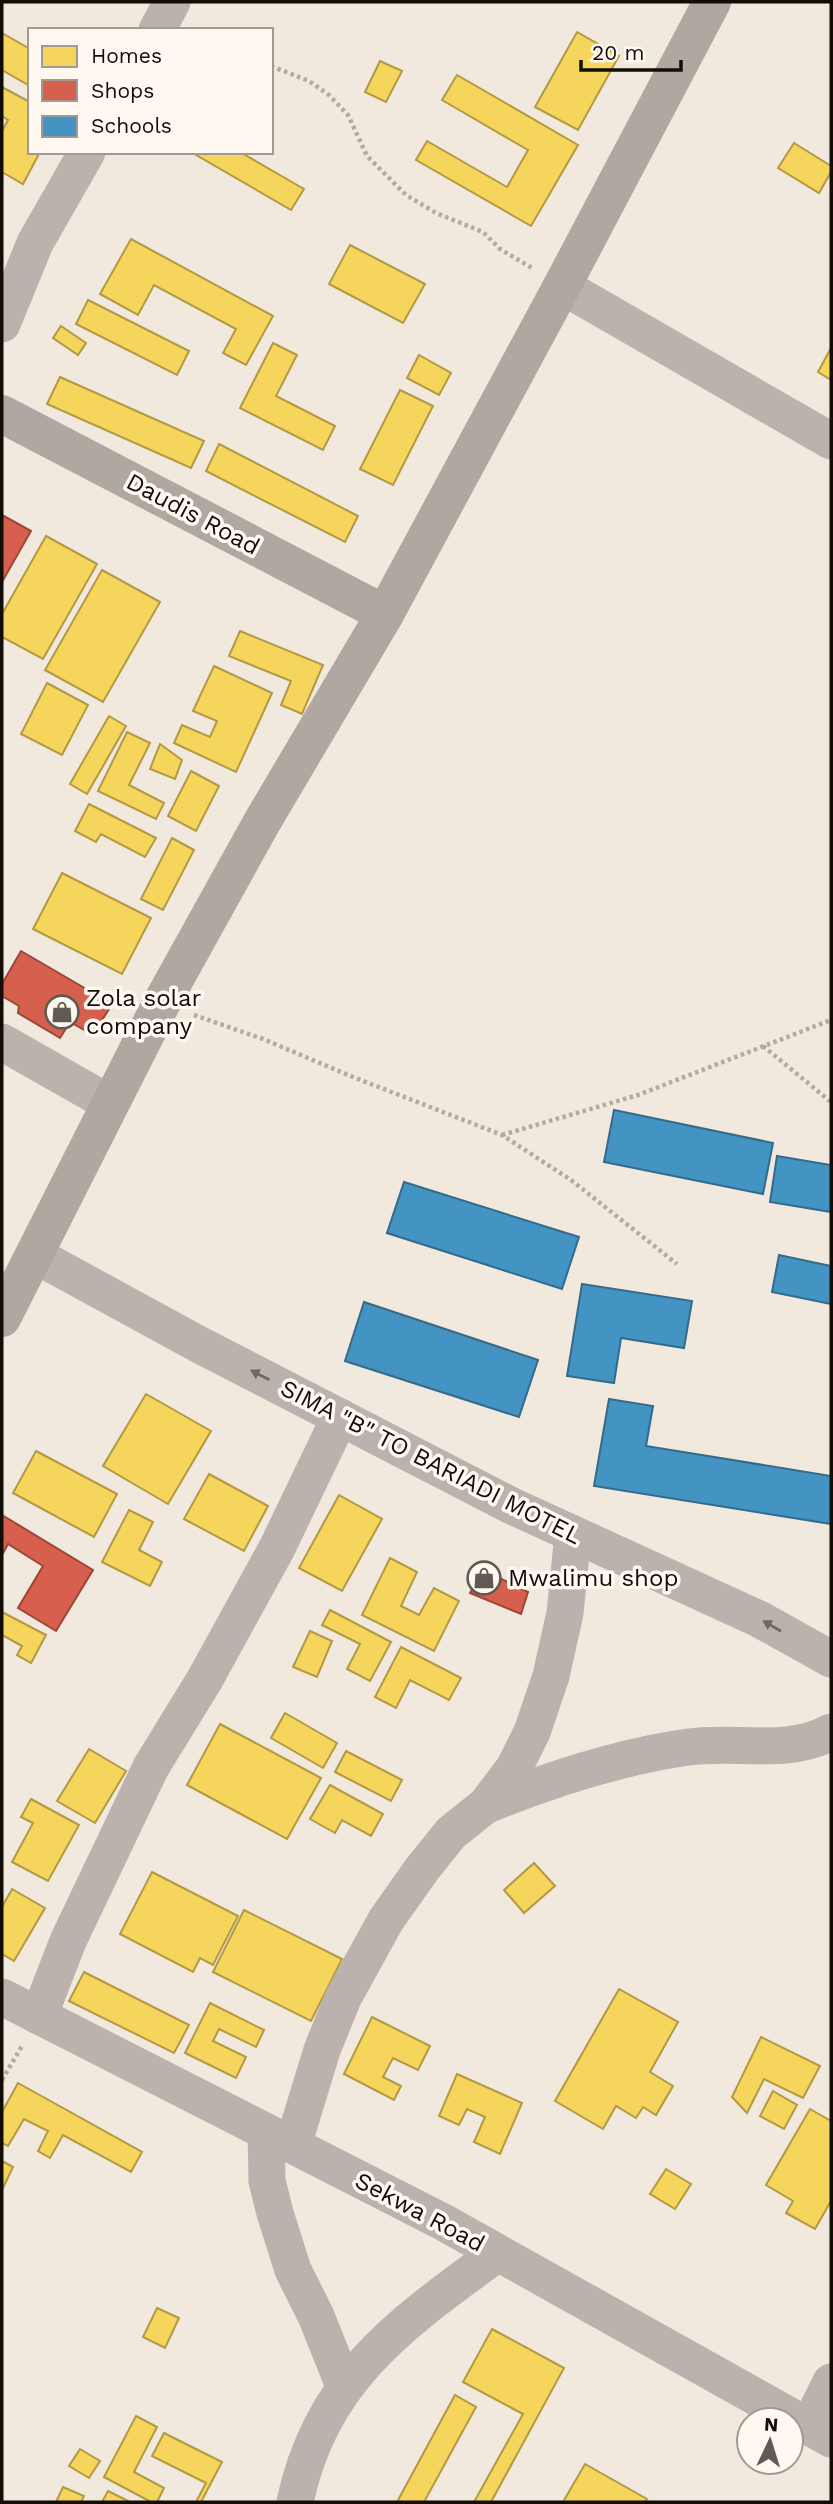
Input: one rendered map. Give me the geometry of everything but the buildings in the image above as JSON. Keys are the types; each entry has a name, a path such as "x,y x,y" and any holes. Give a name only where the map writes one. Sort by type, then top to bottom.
{"street":[{"path":"158,28 172,2"},
{"path":"2,1318 161,1004 262,822 385,614 712,2"},
{"path":"2,324 35,243 86,154"},
{"path":"562,286 831,441"},
{"name":"Daudis Road","path":"2,414 385,614"},
{"path":"2,1042 109,1103"},
{"name":"SIMA \"B\" TO BARIADI MOTEL","path":"35,1255 512,1506 759,1619 831,1660"},
{"path":"39,2016 68,1941 151,1767 205,1679 277,1548 340,1417"},
{"path":"344,2386 316,2316 293,2270 267,2180 280,2139 339,2008 386,1920 451,1833 486,1805 514,1769 532,1732 551,1676 565,1613 572,1534"},
{"path":"486,1805 544,1782 604,1765 690,1746 785,1745 816,1740 831,1732"},
{"name":"Sekwa Road","path":"2,1997 443,2222 820,2433"},
{"path":"295,2502 312,2444 344,2386 387,2339 498,2253"},
{"path":"820,2433 831,2382"}],"path":[{"path":"273,67 309,81 329,95 348,115 367,156 406,195 436,213 483,232 500,249 562,286"},
{"path":"161,1004 263,1040 502,1135 570,1180 677,1264"},
{"path":"502,1135 638,1095 831,1020"},
{"path":"762,1046 831,1102"}],"place":[{"name":"Zola solar company","path":"62,1012"},
{"name":"Mwalimu shop","path":"484,1578"}]}
